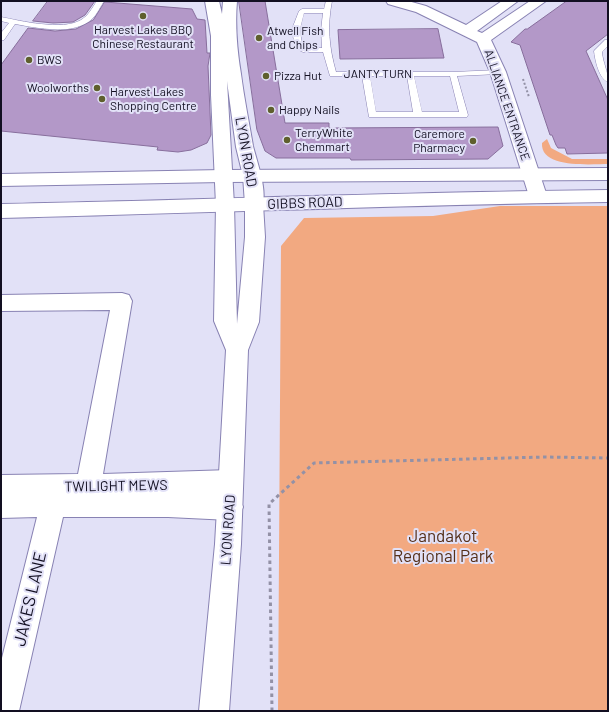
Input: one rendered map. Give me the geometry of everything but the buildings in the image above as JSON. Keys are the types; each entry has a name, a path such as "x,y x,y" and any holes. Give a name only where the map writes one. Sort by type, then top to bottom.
{"street":[{"name":"LYON ROAD","path":"212,1 216,15 218,33 225,206 225,321 238,350"},
{"name":"LYON ROAD","path":"214,711 231,495 238,350 248,322 255,238 252,176 244,141 233,73 229,14 230,1"},
{"name":"ALLIANCE ENTRANCE","path":"393,1 422,9 483,39 498,72 538,196"},
{"path":"467,31 511,1"},
{"path":"483,39 539,1"},
{"name":"GIBBS ROAD","path":"1,180 223,176 608,174"},
{"name":"GIBBS ROAD","path":"1,211 296,204 440,198 608,196"},
{"path":"1,304 122,301 88,487"},
{"name":"TWILIGHT MEWS","path":"1,504 54,496 88,487 231,495"},
{"name":"TWILIGHT MEWS","path":"1,488 54,496 175,504 231,495"},
{"name":"JAKES LANE","path":"4,711 54,496"}],"lane":[{"path":"1,18 35,24 71,25 82,22 90,17 101,1"},
{"name":"JANTY TURN","path":"329,1 323,35 333,74 453,74 498,72"},
{"path":"326,50 303,50 299,48 296,41 295,26 302,11 327,11"},
{"path":"1,38 14,21"},
{"path":"608,42 598,51 599,62 608,80"},
{"path":"410,74 418,115"},
{"path":"366,75 372,115 464,115 453,74"}],"path":[{"path":"522,77 530,99"},
{"path":"272,711 269,504 314,463 545,457 608,458"}],"green space":[{"path":"547,139 551,148 572,159 608,159 608,164 580,164 558,161 549,157 544,151 542,143"},
{"name":"Jandakot Regional Park","path":"500,206 608,206 608,711 278,711 281,246 304,218 433,216"}],"place":[{"name":"Harvest Lakes BBQ Chinese Restaurant","path":"143,16"},
{"name":"Atwell Fish and Chips","path":"259,38"},
{"name":"BWS","path":"29,60"},
{"name":"Pizza Hut","path":"266,76"},
{"name":"Woolworths","path":"97,88"},
{"name":"Harvest Lakes Shopping Centre","path":"102,99"},
{"name":"Happy Nails","path":"271,110"},
{"name":"TerryWhite Chemmart","path":"287,140"},
{"name":"Caremore Pharmacy","path":"473,141"}]}
